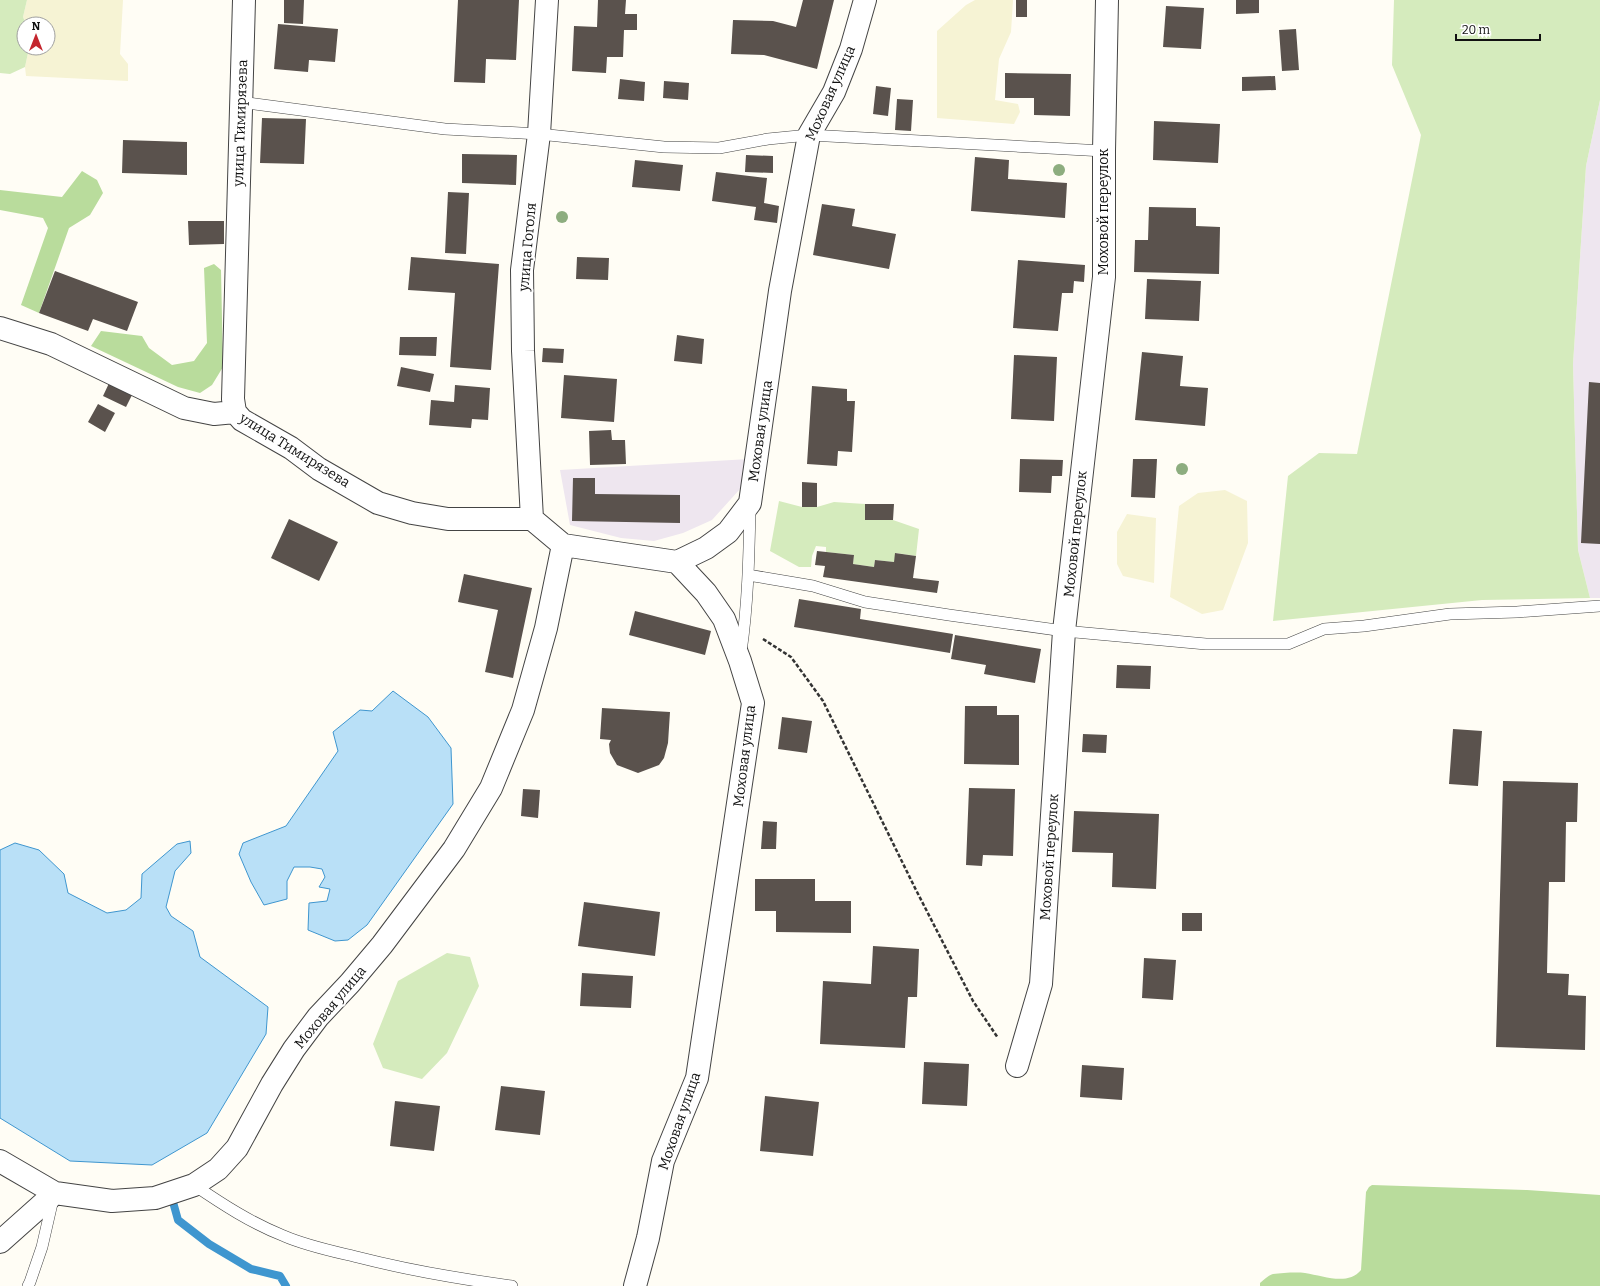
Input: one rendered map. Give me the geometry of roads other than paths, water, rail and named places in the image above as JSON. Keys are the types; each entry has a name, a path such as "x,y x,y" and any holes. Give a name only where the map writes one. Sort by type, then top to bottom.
{"street":[{"name":"улица Тимирязева","path":"244,0 233,399 235,412 242,420 291,448 319,468 378,503 412,513 448,519 532,519"},
{"name":"улица Гоголя","path":"532,519 523,351 522,270 539,134 547,0"},
{"name":"Моховая улица","path":"635,1286 648,1238 663,1161 697,1078 753,703 740,661 724,619 706,593 678,562 706,548 728,532 750,503 780,291 809,135 834,92 851,49 865,0"},
{"name":"Моховой переулок","path":"1017,1066 1041,984 1064,631 1104,277 1104,151 1107,0"},
{"path":"0,328 51,344 184,408 214,414 235,412"},
{"path":"532,519 564,545 678,562"},
{"name":"Моховая улица","path":"55,1193 112,1201 155,1198 194,1185 218,1169 237,1148 272,1084 294,1049 318,1017 350,983 382,945 454,849 491,788 523,710 546,628 564,545"},
{"path":"0,1161 55,1193 0,1242"}],"lane":[{"path":"240,102 444,129 539,134 664,147 719,148 768,138 809,135 1104,151"},
{"path":"740,661 748,575 750,503"},
{"path":"748,575 813,586 865,602 1064,631 1206,644 1288,644 1324,629 1364,626 1450,614 1517,612 1600,606"},
{"path":"194,1185 242,1216 284,1236 328,1250 457,1279 512,1286"},
{"path":"28,1286 42,1247 55,1193"}],"water":[{"path":"393,691 428,717 451,748 453,804 367,925 348,940 335,941 308,930 309,903 327,901 330,889 319,887 325,877 322,869 294,867 287,881 287,899 264,905 251,882 239,854 243,843 286,826 338,751 333,732 360,710 372,711"},
{"path":"190,841 191,853 175,871 166,907 171,916 193,931 200,957 268,1007 266,1034 207,1133 152,1165 70,1161 0,1118 0,850 15,843 39,850 64,874 68,893 107,913 126,910 141,898 142,874 177,844"}],"waterway":[{"path":"173,1202 178,1220 209,1244 251,1269 280,1276 286,1286"}]}
